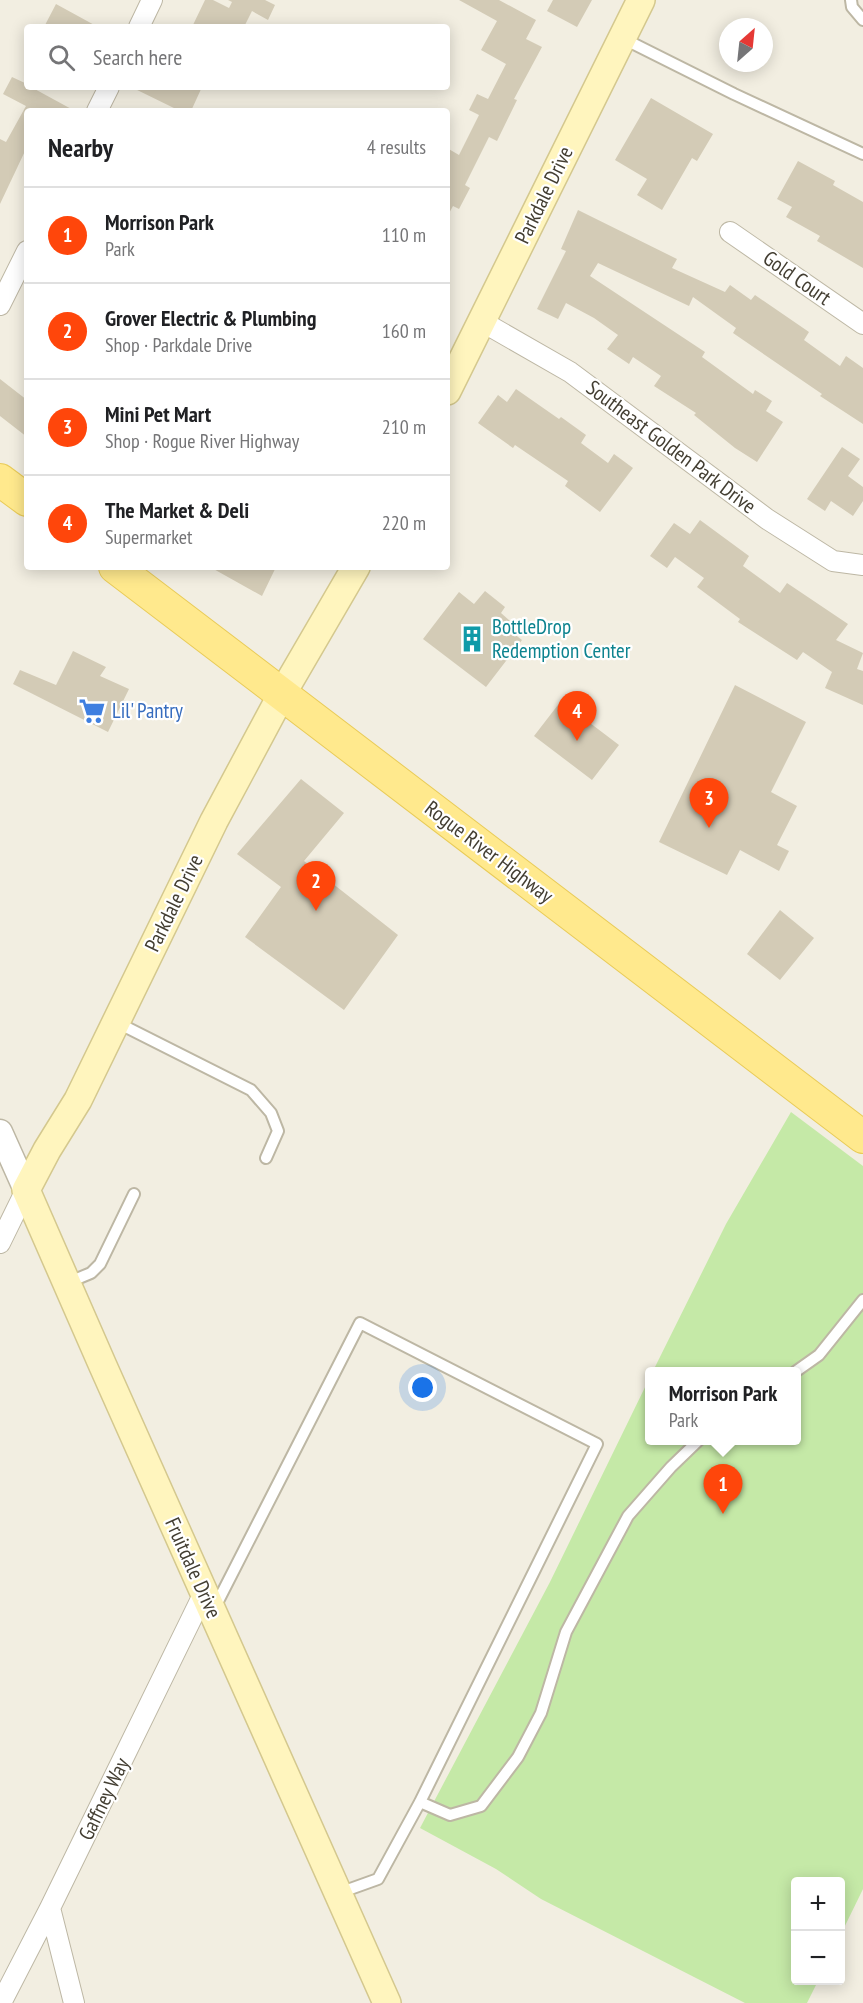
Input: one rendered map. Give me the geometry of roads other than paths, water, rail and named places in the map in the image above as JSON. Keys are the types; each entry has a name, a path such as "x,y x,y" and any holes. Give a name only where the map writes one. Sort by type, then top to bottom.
{"main road":[{"name":"Parkdale Drive","path":"450,385 641,0"},
{"path":"0,480 24,498"},
{"name":"Rogue River Highway","path":"119,570 863,1137"},
{"name":"Parkdale Drive","path":"26,1190 47,1150 78,1100 214,821 282,694 354,570"},
{"name":"Fruitdale Drive","path":"26,1190 387,2003"}],"street":[{"path":"140,24 152,0"},
{"path":"98,108 108,90"},
{"name":"Gold Court","path":"730,232 863,324"},
{"path":"0,305 24,257"},
{"name":"Southeast Golden Park Drive","path":"481,321 570,372 767,519 833,561 863,565"},
{"name":"Fruitdale Drive","path":"0,1132 26,1190"},
{"name":"Parkdale Drive","path":"0,1242 26,1190"},
{"name":"Gaffney Way","path":"1,2003 208,1602"},
{"path":"50,1908 74,2003"}],"lane":[{"path":"851,0 852,8 863,20"},
{"path":"622,38 734,94 863,154"},
{"path":"116,1022 251,1090 270,1113 278,1131 266,1158"},
{"path":"67,1283 92,1273 100,1264 134,1194"},
{"path":"801,1367 819,1355 863,1300"},
{"path":"208,1602 360,1323 597,1444 420,1802 378,1879 339,1893"},
{"path":"420,1802 450,1815 482,1806 518,1757 541,1713 566,1632 628,1516 670,1467 694,1445"}],"place":[{"name":"BottleDrop Redemption Center","path":"472,639"},
{"name":"Lil' Pantry","path":"92,711"},
{"name":"The Market & Deli","path":"577,741"},
{"name":"Mini Pet Mart","path":"709,828"},
{"name":"Grover Electric & Plumbing","path":"316,911"},
{"name":"Morrison Park","path":"723,1514"}]}
